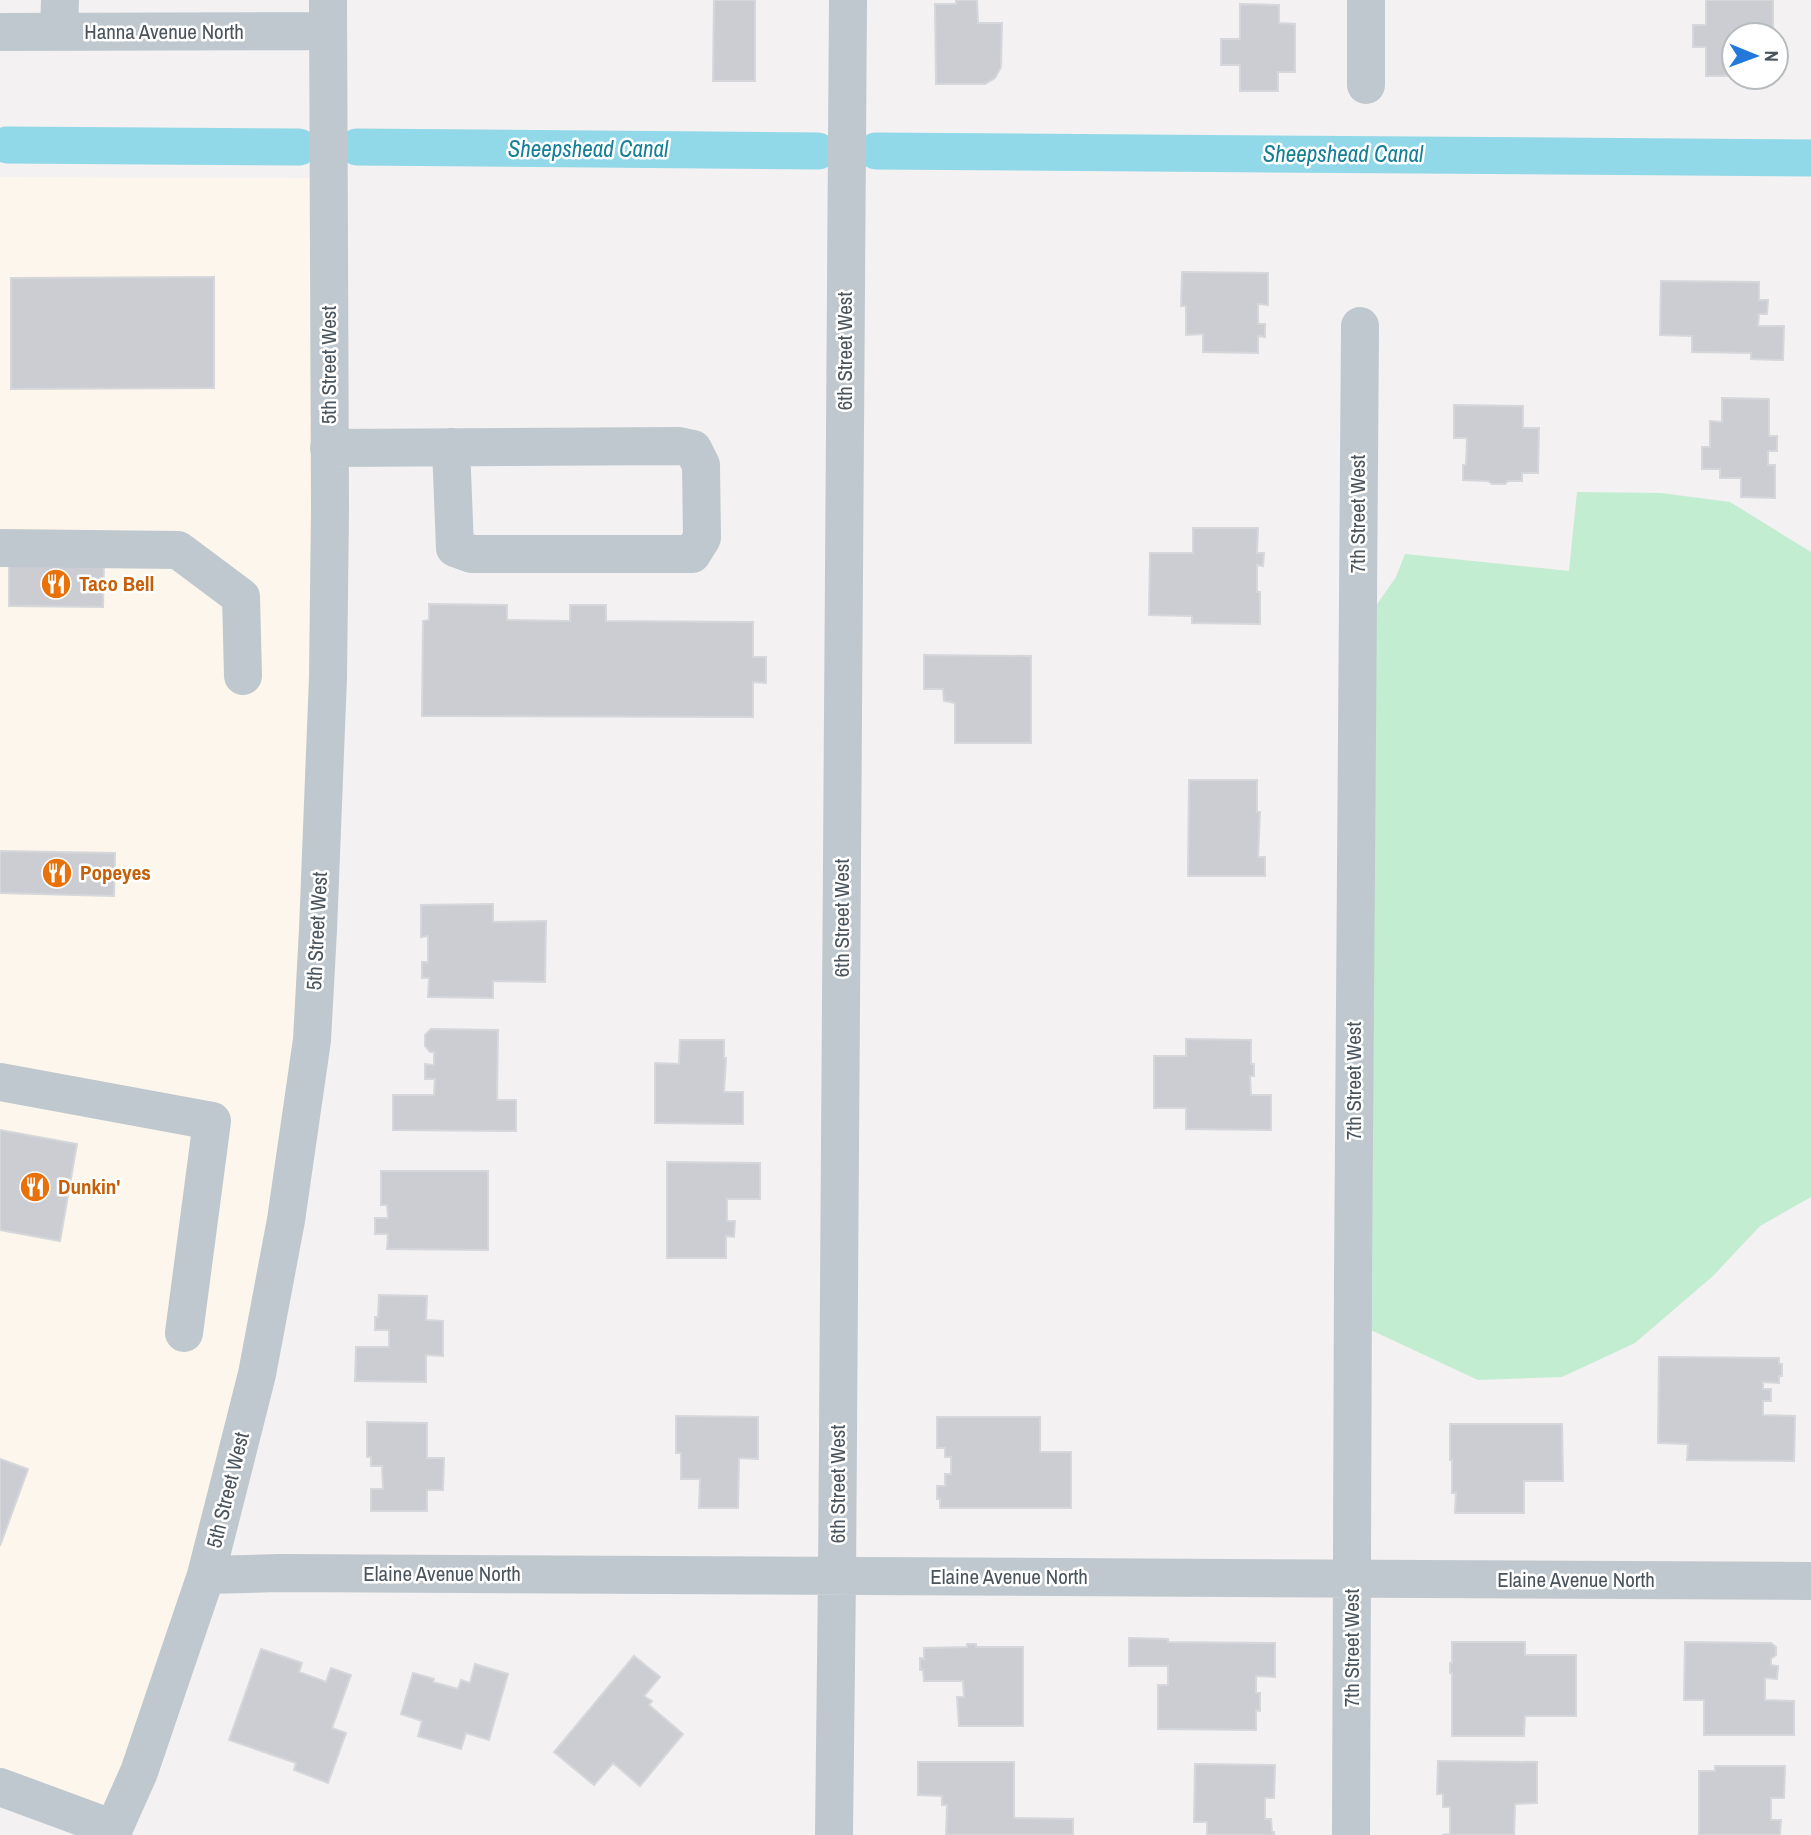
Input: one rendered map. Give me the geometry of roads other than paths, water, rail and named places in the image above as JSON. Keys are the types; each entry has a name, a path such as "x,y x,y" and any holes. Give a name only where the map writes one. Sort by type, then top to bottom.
{"street":[{"name":"6th Street West","path":"834,1835 848,0"},
{"path":"1366,0 1366,85"},
{"name":"Hanna Avenue North","path":"0,32 60,16 328,16"},
{"name":"5th Street West","path":"112,1832 138,1772 206,1575 257,1374 286,1220 312,1041 328,677 328,16"},
{"name":"7th Street West","path":"1351,1835 1360,326"},
{"path":"329,448 451,447 679,446 693,449 701,465 702,538 691,554 472,554 456,548 451,447"},
{"path":"0,548 178,550 241,597 243,676"},
{"path":"0,1082 212,1121 184,1333"},
{"name":"Elaine Avenue North","path":"206,1575 293,1573 1811,1581"},
{"path":"0,1787 112,1832"}],"waterway":[{"name":"Sheepshead Canal","path":"7,145 299,147"},
{"name":"Sheepshead Canal","path":"357,147 818,151"},
{"name":"Sheepshead Canal","path":"876,151 1811,158"}],"place":[{"name":"Taco Bell","path":"56,584"},
{"name":"Popeyes","path":"57,873"},
{"name":"Dunkin'","path":"35,1187"}]}
